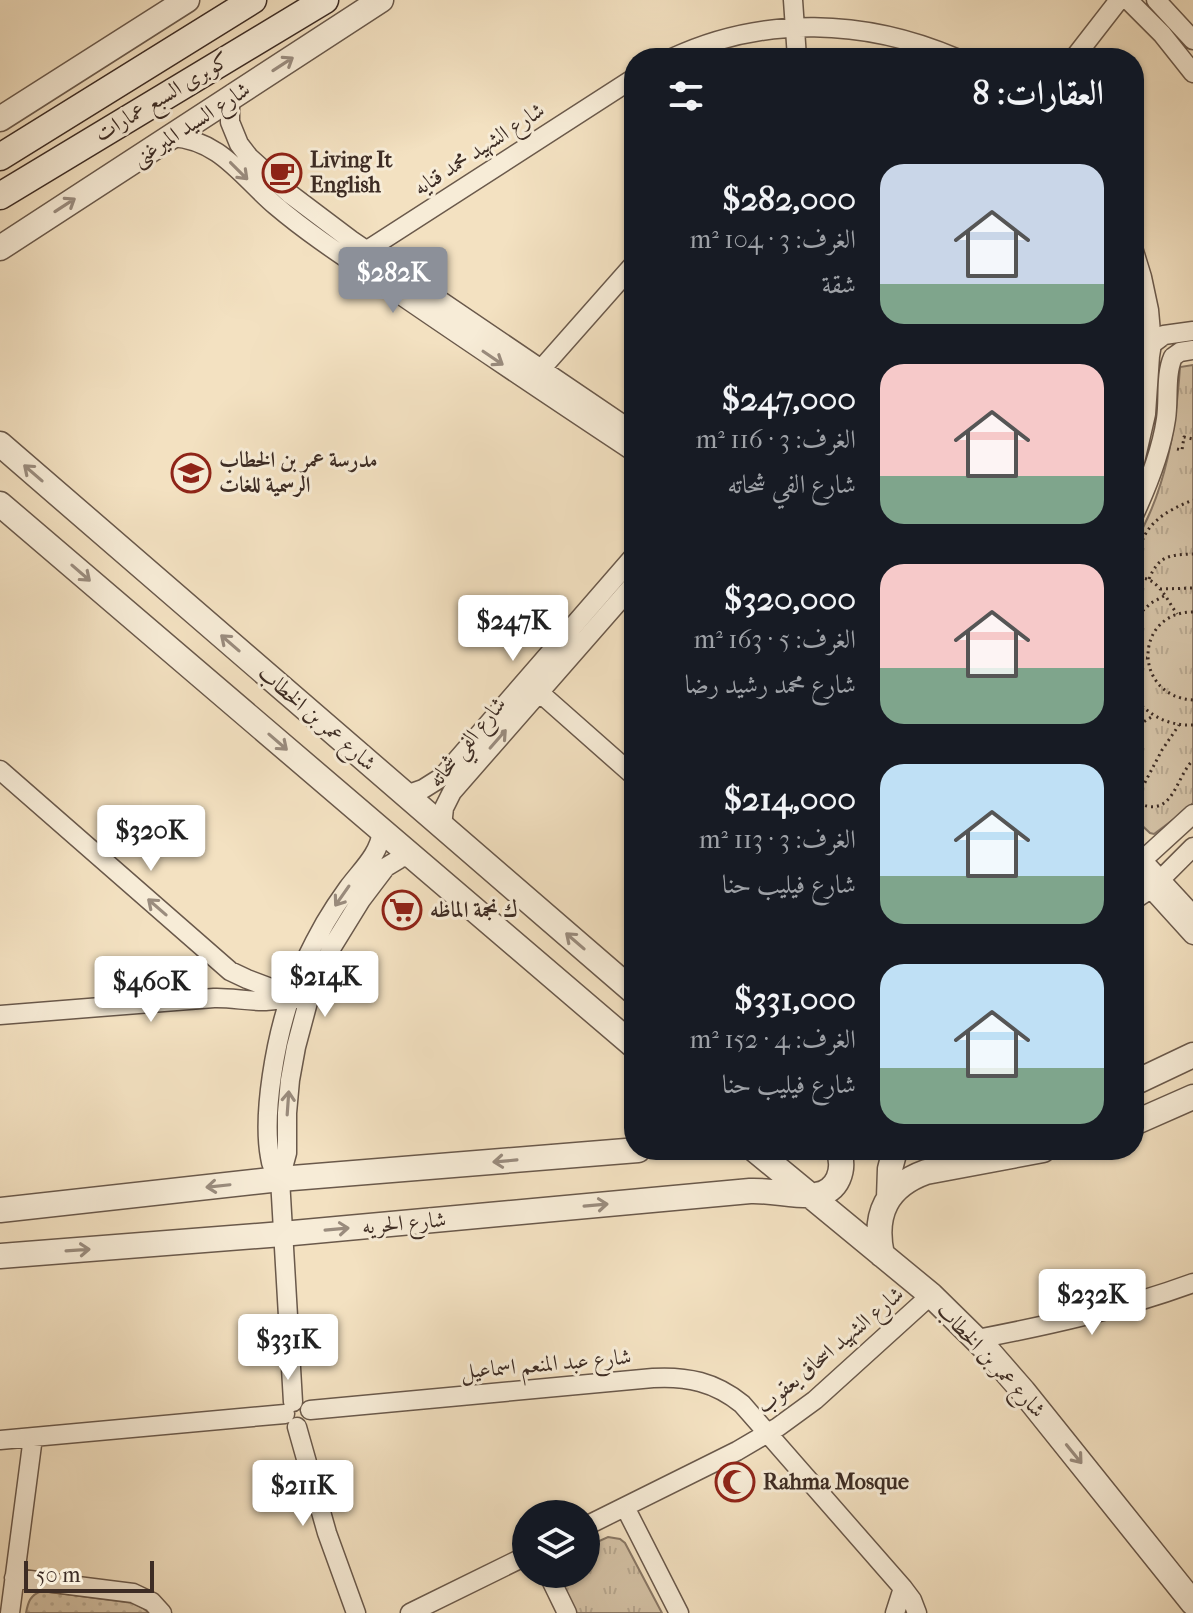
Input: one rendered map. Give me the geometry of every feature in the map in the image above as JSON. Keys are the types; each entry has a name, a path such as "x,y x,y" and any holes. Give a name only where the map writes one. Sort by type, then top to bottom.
{"main road":[{"name":"كوبرى السبع عمارات","path":"0,157 253,0"},
{"name":"كوبرى السبع عمارات","path":"0,196 325,0"}],"street":[{"path":"0,119 187,0"},
{"name":"شارع السيد الميرغنى","path":"0,248 381,0"},
{"path":"793,0 796,48"},
{"path":"1082,48 1119,0"},
{"path":"1128,0 1162,34 1193,73"},
{"path":"1156,0 1193,40"},
{"path":"698,48 735,36 795,27 849,28 907,39 930,48"},
{"name":"شارع الشهيد محمد قنايه","path":"351,261 624,84"},
{"path":"230,98 232,130 249,157 298,200 624,444"},
{"path":"172,137 199,141 216,150 284,213 351,261 536,376 624,426"},
{"path":"536,376 624,275"},
{"path":"1144,286 1149,310 1144,337"},
{"path":"1144,342 1193,331"},
{"path":"1144,342 1173,357"},
{"path":"1144,492 1163,432 1173,357 1180,352 1193,350"},
{"path":"1144,366 1144,423"},
{"name":"شارع عمر بن الخطاب","path":"0,444 624,983"},
{"name":"شارع عمر بن الخطاب","path":"0,504 624,1037"},
{"name":"شارع الفي شحاته","path":"406,795 442,777 624,595"},
{"path":"533,686 624,767"},
{"name":"شارع الفي شحاته","path":"442,826 444,808 452,792 533,686"},
{"path":"0,770 230,971 300,999"},
{"path":"1144,855 1193,814"},
{"path":"300,999 321,929 375,853 382,831"},
{"path":"1144,893 1193,847"},
{"path":"356,1613 323,1522 296,1413 280,1179 269,1156 270,1095 278,1044 300,999 366,892 386,867 412,856"},
{"path":"1144,871 1193,935"},
{"path":"1156,884 1193,915"},
{"path":"214,998 226,987 230,971"},
{"path":"0,1015 214,998 267,1002 300,999"},
{"path":"1144,1078 1193,1055"},
{"path":"1144,1119 1193,1097"},
{"path":"0,1210 280,1179 624,1151"},
{"name":"شارع عمر بن الخطاب","path":"767,1160 931,1295 977,1339 1023,1391 1193,1603"},
{"path":"809,1195 824,1192 836,1183 842,1160"},
{"path":"889,1198 892,1160"},
{"path":"882,1255 879,1225 882,1210 899,1185 926,1172 990,1160"},
{"name":"شارع الحريه","path":"0,1256 282,1234 750,1191 809,1195"},
{"path":"977,1339 1093,1315 1193,1283"},
{"name":"شارع الشهيد اسحاق يعقوب","path":"600,1519 768,1433 815,1400 931,1295"},
{"name":"شارع عبد المنعم اسماعيل","path":"0,1440 653,1378 685,1378 715,1386 742,1404 903,1588 917,1613"},
{"path":"10,1613 33,1437"},
{"path":"625,1507 679,1613"},
{"path":"410,1613 512,1563"},
{"path":"14,1578 133,1593 146,1598 162,1613"},
{"path":"555,1588 567,1613"},
{"path":"895,1613 903,1588"}],"path":[{"path":"1173,449 1182,450 1184,437 1193,439"},
{"path":"1144,538 1151,525 1167,511 1193,500"},
{"path":"1149,579 1157,563 1164,558 1193,554"},
{"path":"1144,579 1160,589 1177,614"},
{"path":"1160,589 1193,588"},
{"path":"1144,610 1164,596"},
{"path":"1193,612 1168,618 1150,640 1147,658 1152,677 1165,691 1182,699 1193,700"},
{"path":"1144,707 1164,721 1193,725"},
{"path":"1144,722 1153,716"},
{"path":"1144,784 1179,725"},
{"path":"1144,805 1159,805 1169,800 1193,760"}],"green space":[{"path":"1193,365 1193,803 1154,834 1144,827 1144,526 1168,458 1180,367"},
{"path":"608,1537 625,1543 662,1613 576,1613 564,1588 600,1588 600,1541"},
{"path":"42,1591 133,1603 149,1613 26,1613 30,1599"}],"place":[{"name":"Living It English","path":"282,173"},
{"name":"مدرسة عمر بن الخطاب الرسمية للغات","path":"191,473"},
{"name":"ك نجمة الماظه","path":"402,910"},
{"name":"Rahma Mosque","path":"735,1482"}]}
